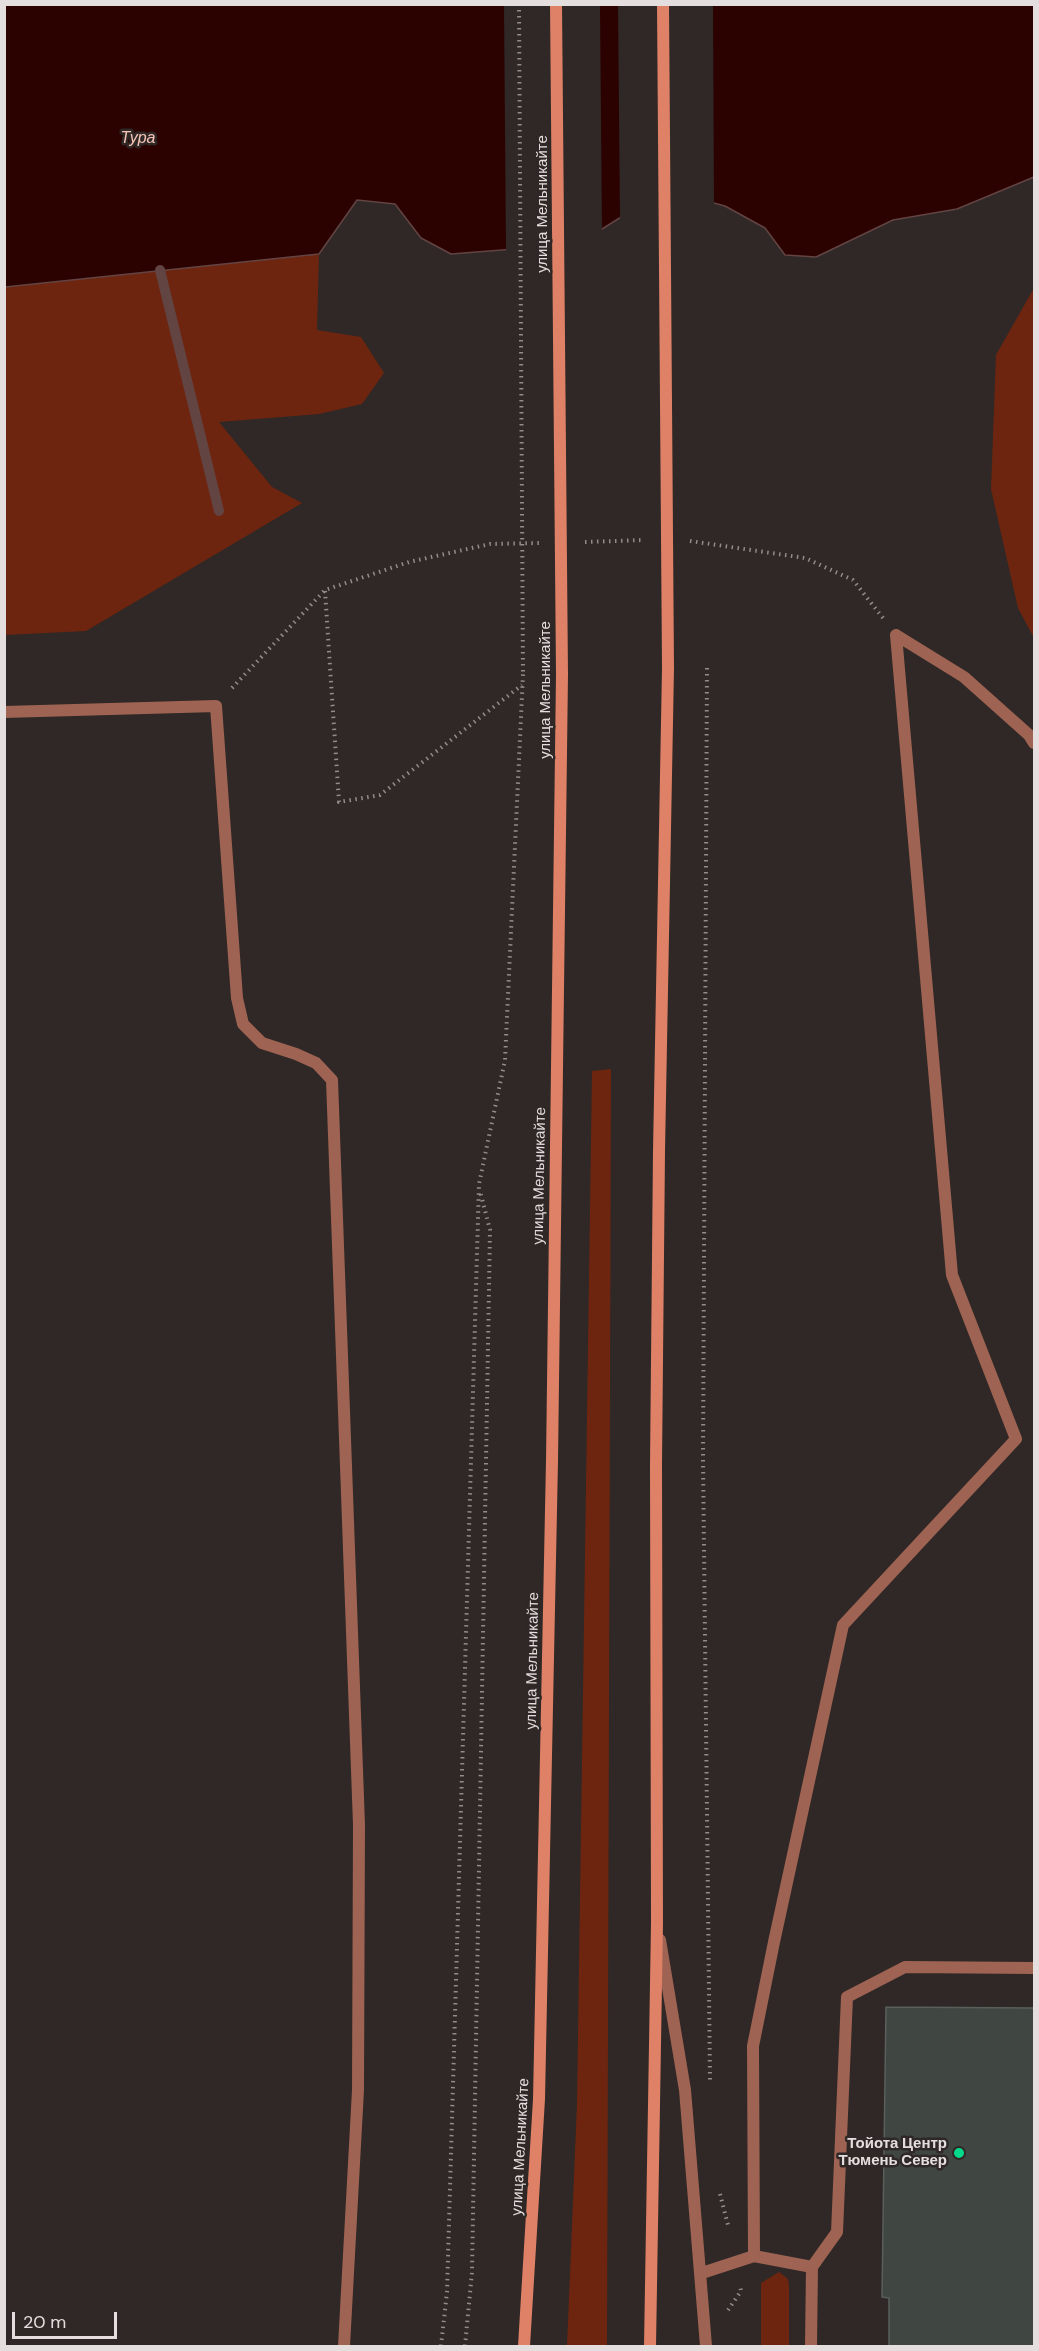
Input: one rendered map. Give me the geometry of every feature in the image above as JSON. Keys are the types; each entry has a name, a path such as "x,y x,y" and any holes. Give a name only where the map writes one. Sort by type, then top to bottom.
{"main road":[{"name":"улица Мельникайте","path":"524,2346 539,2099 552,1461 562,674 556,4"},
{"path":"650,2346 657,1923 658,1290 668,668 663,4"}],"street":[{"path":"754,2256 753,2046 843,1625 1016,1438 952,1275 896,635 964,677 1035,743"},
{"path":"4,712 216,706 237,998 243,1024 262,1042 316,1063 332,1080 359,1825 358,2090 344,2346"},
{"path":"657,1923 685,2090 702,2272 706,2346"},
{"path":"811,2346 812,2267 837,2232 847,1997 905,1967 1035,1968"},
{"path":"702,2272 754,2256 812,2267"}],"path":[{"path":"441,2346 447,2292 479,1184 505,1060 523,674 519,4"},
{"path":"325,590 339,802 380,795 522,684"},
{"path":"707,668 703,1459 710,2087"},
{"path":"465,2346 472,2260 490,1230 479,1184"},
{"path":"720,2193 741,2291 726,2313"}],"shaded area":[{"path":"319,254 317,330 361,337 384,373 362,404 319,414 219,422 272,487 302,503 86,631 5,635 4,287"},
{"path":"1034,288 1034,638 1018,608 991,489 996,355"},
{"path":"611,1069 607,2346 567,2346 577,2104 592,1071"},
{"path":"779,2272 788,2279 789,2286 789,2346 761,2346 761,2283"}],"water":[{"name":"Тура","path":"4,5 1034,5 1034,177 957,209 893,220 816,257 785,255 765,228 725,206 684,195 642,204 578,244 451,254 421,238 395,204 357,200 319,254 5,287"}],"pier":[{"path":"504,5 600,5 602,232 578,247 506,253"},
{"path":"618,5 713,5 714,206 683,198 644,207 620,221"}],"building":[{"name":"Тойота Центр Тюмень Север","path":"886,2007 1034,2008 1034,2346 889,2346 889,2298 882,2297"}],"waterway":[{"path":"160,270 219,511"}],"place":[{"name":"Тойота Центр Тюмень Север","path":"959,2153"}]}
